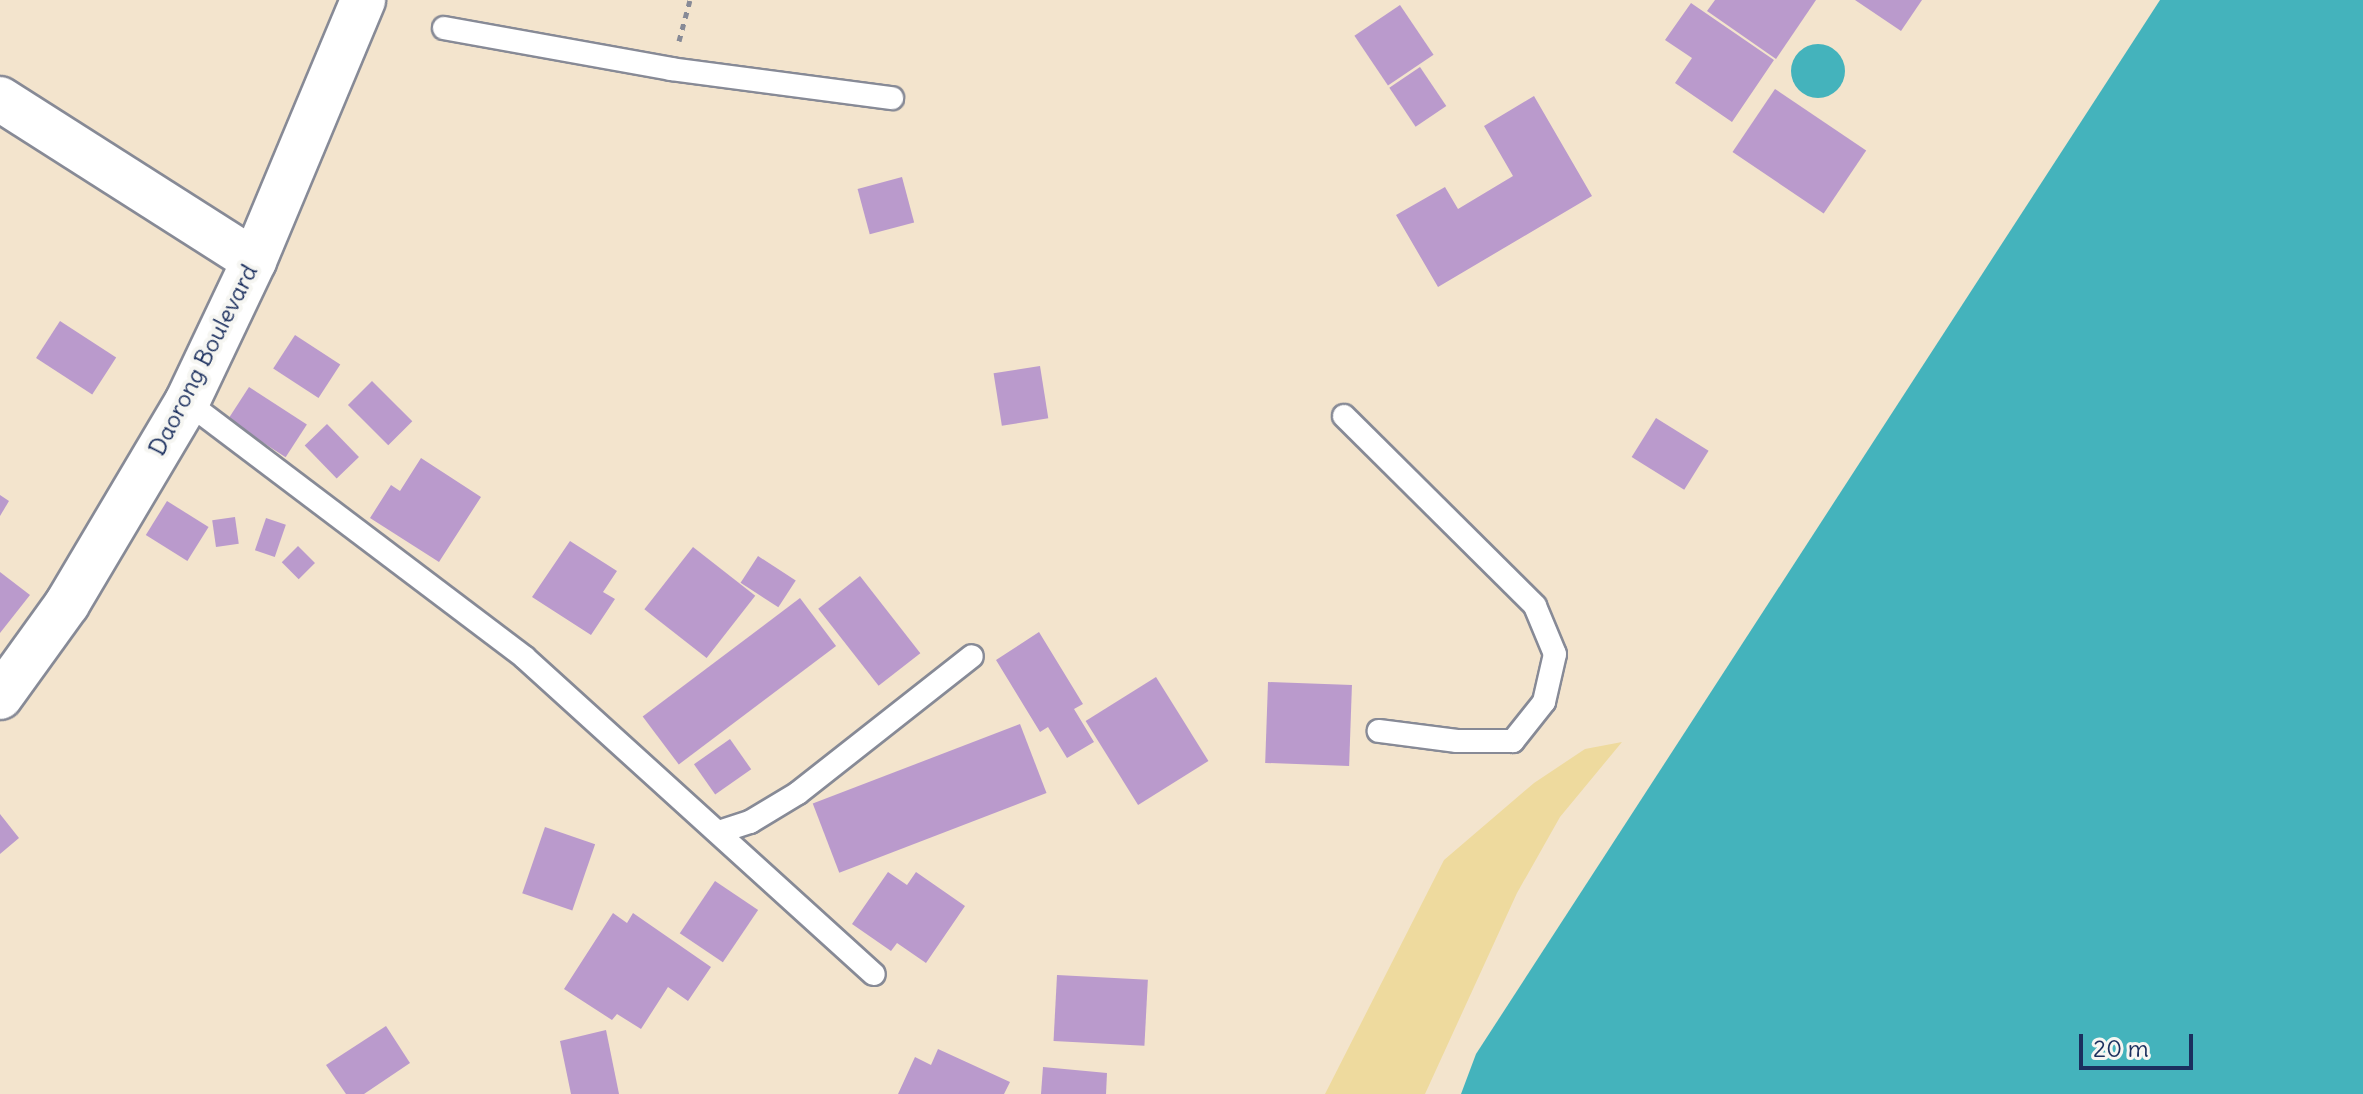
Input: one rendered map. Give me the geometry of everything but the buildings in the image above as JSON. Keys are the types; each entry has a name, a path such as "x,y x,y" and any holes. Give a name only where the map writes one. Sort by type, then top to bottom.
{"street":[{"name":"Daorong Boulevard","path":"0,697 67,604 187,402 254,261 363,0"},
{"path":"0,99 254,261"}],"lane":[{"path":"444,28 671,69 892,98"},
{"path":"187,402 524,657 874,974"},
{"path":"1344,416 1535,606 1555,654 1544,702 1513,741 1457,741 1379,731"},
{"path":"719,832 750,822 798,793 972,656"}],"path":[{"path":"671,69 690,0"}],"sand":[{"path":"1622,742 1560,817 1517,893 1425,1094 1325,1094 1444,860 1534,783 1585,749"}],"water":[{"path":"2160,0 2363,0 2363,1094 1461,1094 1476,1054"},
{"path":"1818,44 1837,52 1845,71 1837,90 1818,98 1799,90 1791,71 1799,52"}]}
